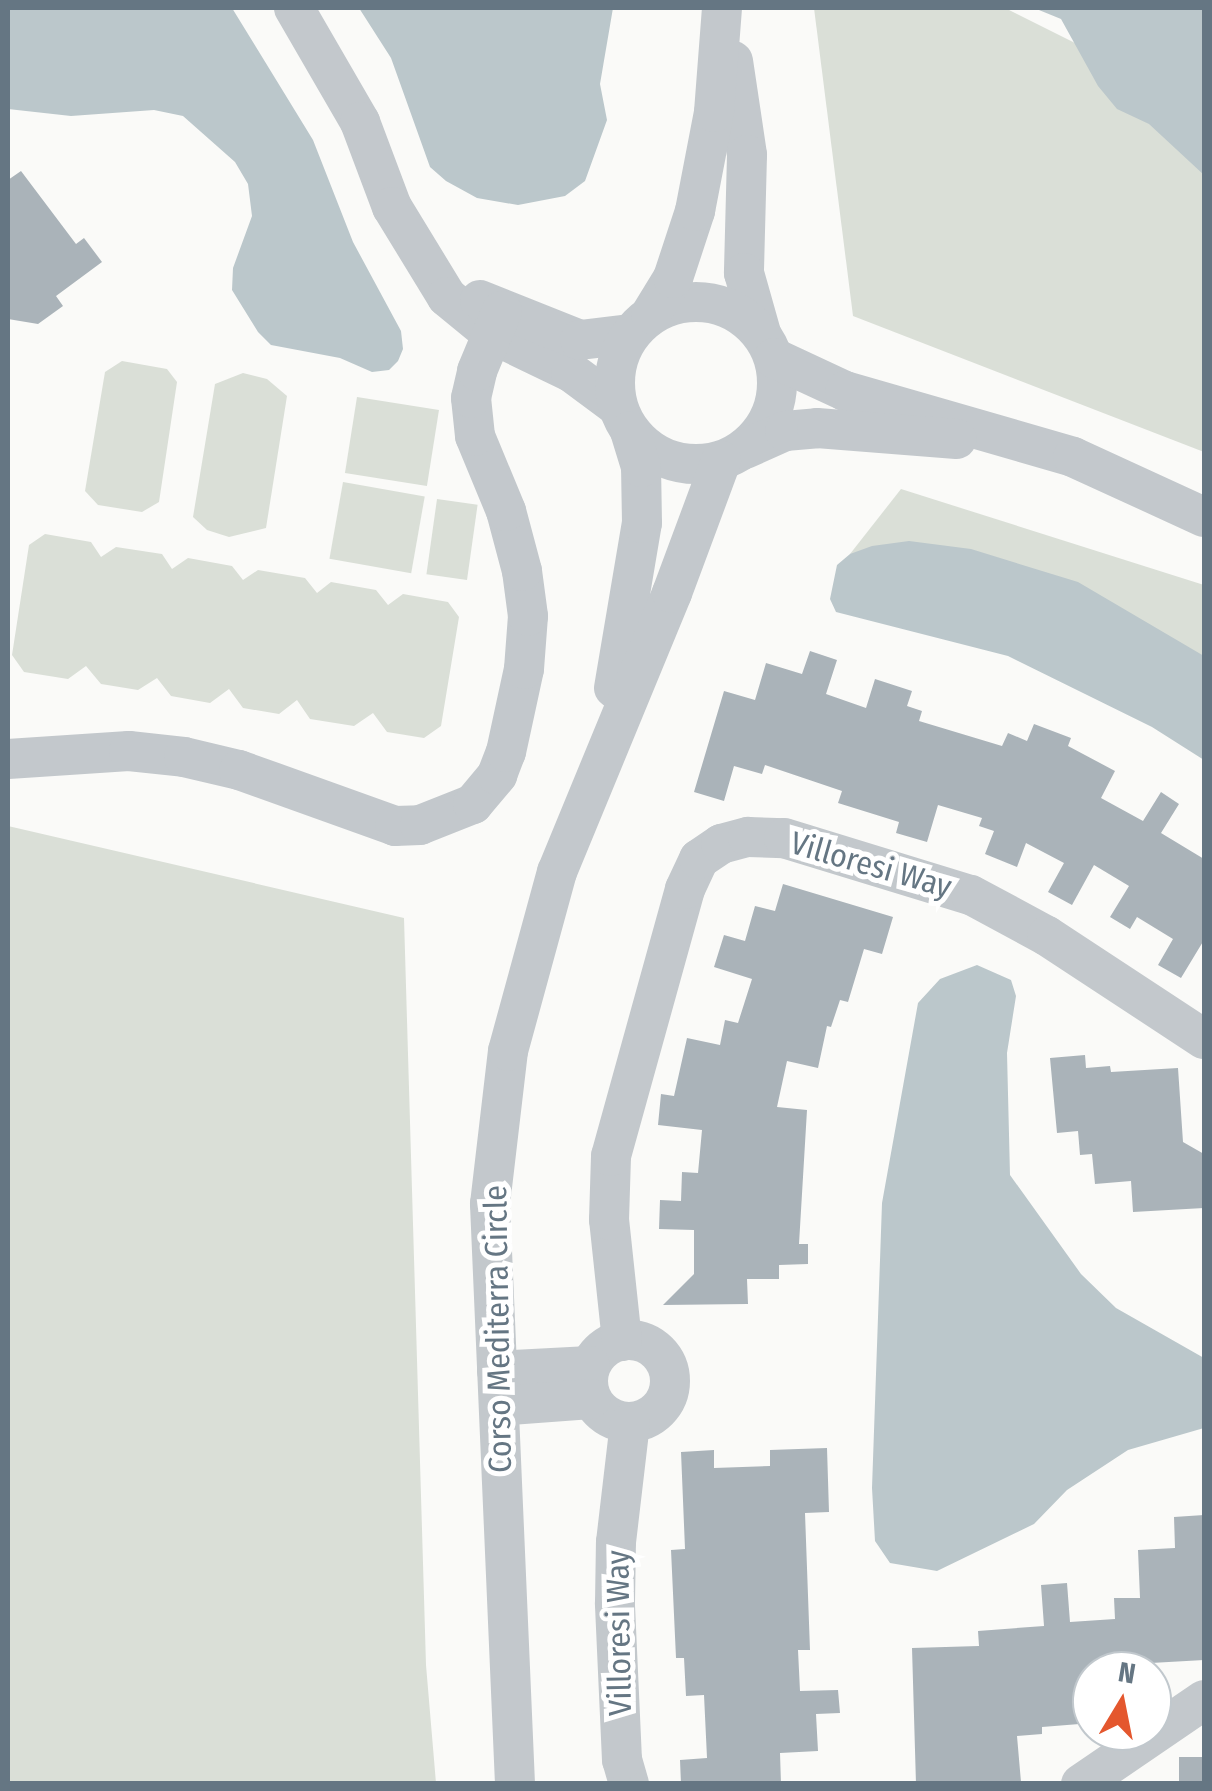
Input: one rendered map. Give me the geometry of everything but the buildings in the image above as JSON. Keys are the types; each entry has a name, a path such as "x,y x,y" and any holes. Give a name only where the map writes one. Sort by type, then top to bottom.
{"street":[{"path":"294,8 360,122 392,207 414,249 447,297 498,322 571,372 623,419 648,450 671,461 696,465 732,455 785,431 818,428 1021,443"},
{"name":"Corso Mediterra Circle","path":"598,769 642,523 642,467 613,381 618,356 673,278 696,212 723,18"},
{"name":"Corso Mediterra Circle","path":"515,1784 490,1204 508,1051 556,872 732,455 762,432 774,409 778,384 744,272 748,155 738,78 723,18"},
{"path":"498,322 580,340 640,324 673,304 697,301 743,316 767,346 845,391 1073,456 1204,517"},
{"path":"8,759 129,750 184,757 238,770 395,826 439,820 474,804 497,776 514,724 528,616 522,570 506,511 475,436 471,398 498,322"},
{"name":"Villoresi Way","path":"622,1341 610,1220 611,1156 685,889 699,859 721,844 748,837 784,838 971,895 1047,936 1204,1038"},
{"path":"622,1341 642,1342 655,1349 670,1373 666,1400 658,1411 630,1423 607,1417 590,1382 602,1349 622,1341"},
{"path":"498,1388 590,1382"},
{"name":"Villoresi Way","path":"629,1784 622,1760 614,1604 616,1542 630,1423"},
{"path":"1081,1784 1204,1700"}],"shaded area":[{"path":"8,8 232,8 313,140 353,242 401,331 403,349 398,361 389,370 372,372 340,358 271,345 258,332 232,290 233,268 252,216 248,184 235,162 183,116 154,110 71,116 8,109"},
{"path":"359,8 613,8 600,84 607,120 585,181 565,196 518,205 477,198 446,181 430,167 391,58"},
{"path":"814,8 1005,8 1077,44 1204,133 1204,452 853,316"},
{"path":"1034,8 1204,8 1204,175 1149,124 1117,109 1098,86 1061,19"},
{"path":"122,361 167,369 177,382 159,502 142,512 98,505 85,491 105,372"},
{"path":"243,373 267,379 287,396 266,528 229,537 207,530 193,517 215,384"},
{"path":"357,397 439,410 427,486 345,473"},
{"path":"343,482 425,496 411,573 329,559"},
{"path":"901,489 1204,585 1204,707 850,554"},
{"path":"437,499 478,505 467,580 426,574"},
{"path":"45,534 91,542 101,557 116,547 162,554 172,569 188,558 232,566 243,580 258,570 305,578 317,593 331,582 376,590 388,605 403,594 448,602 459,617 441,726 424,738 387,732 373,713 354,726 310,719 297,700 279,714 243,708 229,689 210,703 171,696 157,678 138,690 101,684 86,666 68,679 24,672 12,655 29,545"},
{"path":"909,541 971,549 1078,582 1204,656 1204,760 1152,727 1008,656 836,612 830,599 837,565 850,554 872,546"},
{"path":"8,826 404,918 426,1665 436,1783 8,1783"},
{"path":"977,965 1011,980 1016,996 1007,1053 1010,1175 1081,1274 1116,1308 1204,1358 1204,1428 1128,1450 1067,1490 1034,1524 937,1571 890,1563 875,1541 872,1488 882,1203 918,1003 940,979"}]}
